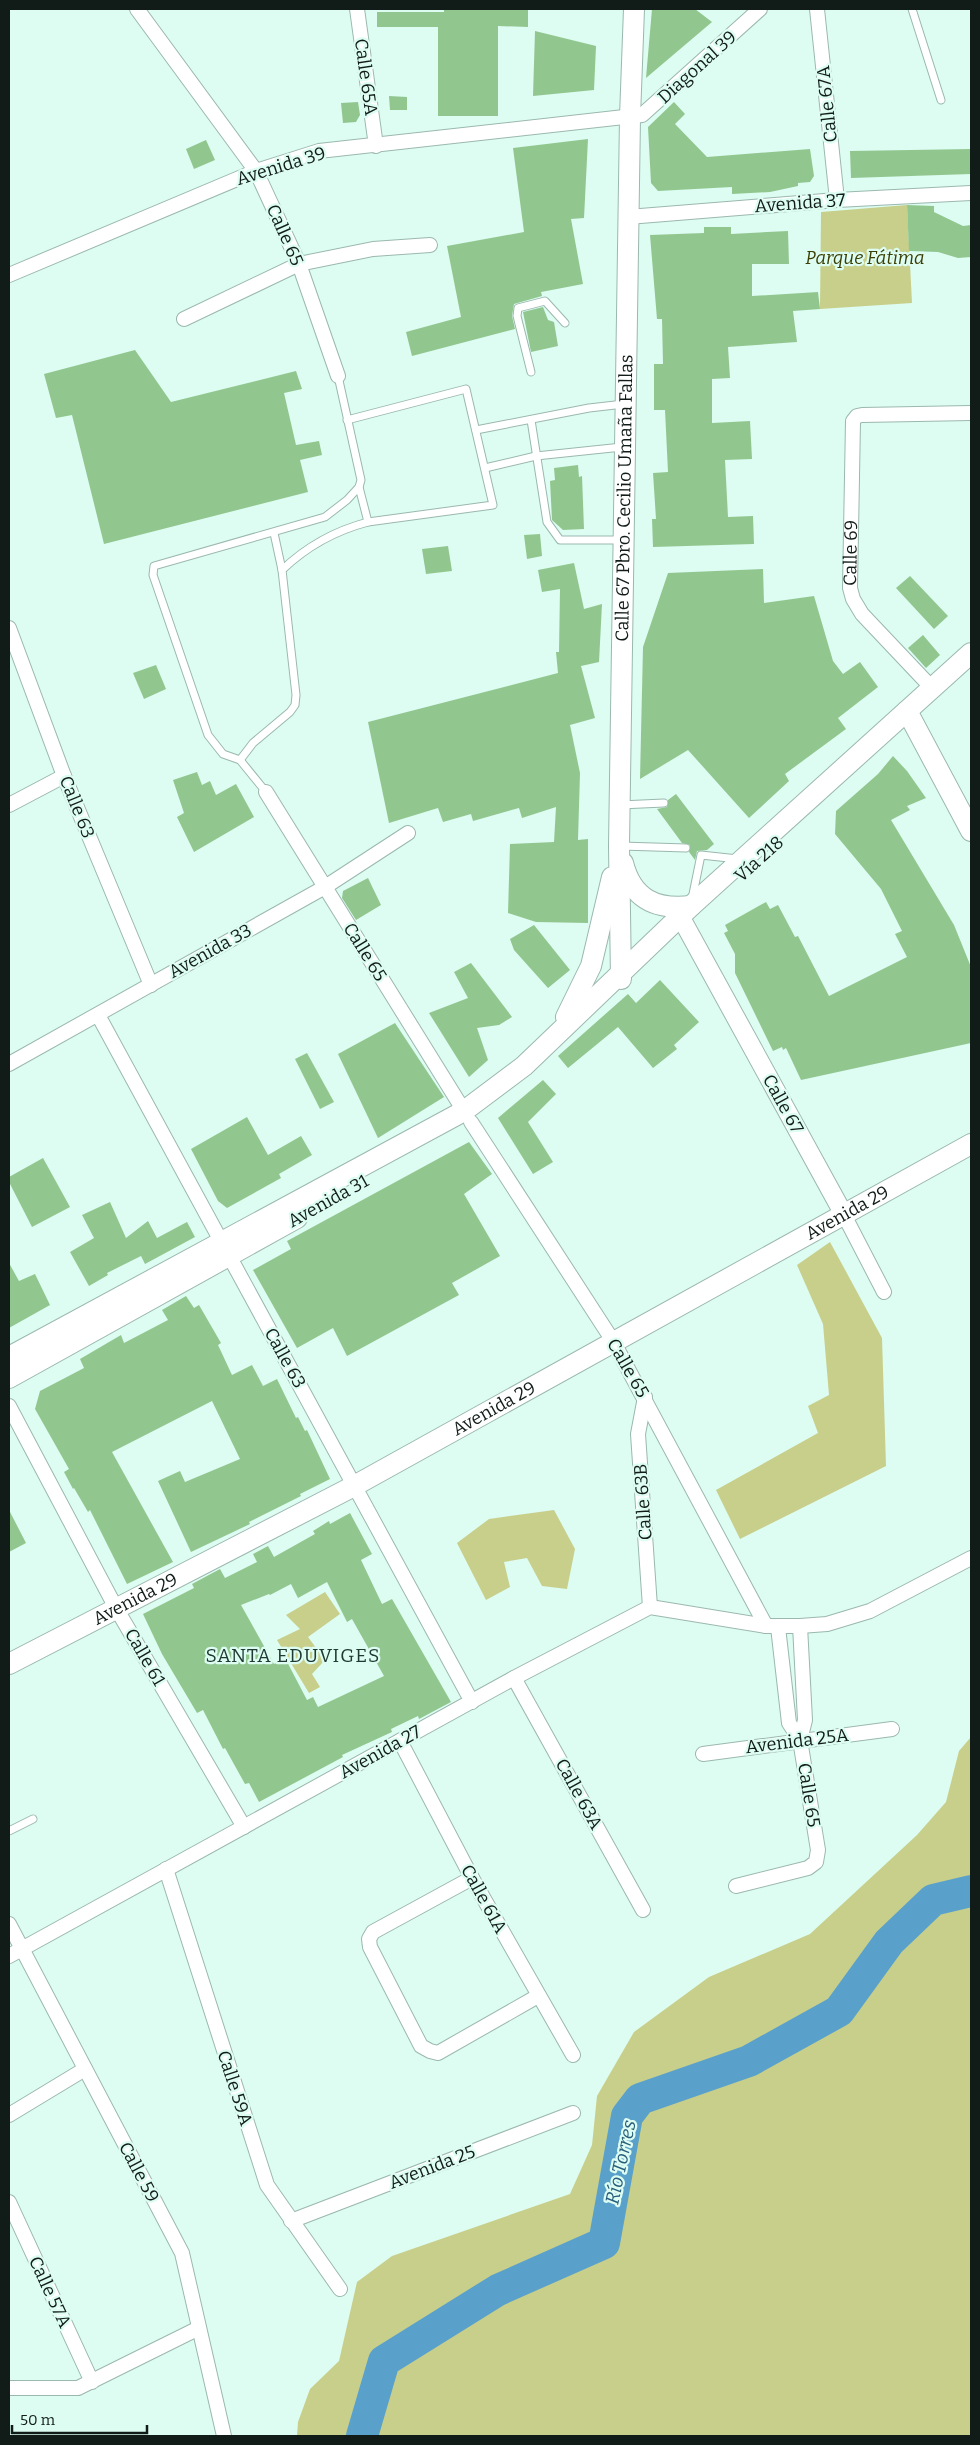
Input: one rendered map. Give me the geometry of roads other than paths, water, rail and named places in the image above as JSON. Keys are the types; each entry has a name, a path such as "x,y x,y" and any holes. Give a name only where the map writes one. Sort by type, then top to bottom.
{"main road":[{"name":"Calle 67 Pbro. Cecilio Umaña Fallas","path":"620,978 619,846 628,217 634,9"},
{"name":"Vía 218","path":"620,978 742,860 892,727 971,653"},
{"path":"907,711 971,831"},
{"name":"Vía 218","path":"685,916 863,767 876,752 892,727"},
{"path":"619,846 626,873 636,891 652,903 671,908 685,916"},
{"path":"559,1032 591,966 619,846"},
{"name":"Avenida 31","path":"468,1117 620,978"},
{"name":"Avenida 31","path":"9,1378 226,1250 468,1117 531,1072 620,978"},
{"name":"Avenida 29","path":"9,1664 354,1486 843,1213 971,1144"},
{"name":"Avenida 31","path":"9,1357 226,1250"}],"street":[{"name":"Calle 65","path":"137,9 256,171 299,264 338,376"},
{"name":"Calle 65A","path":"357,9 376,146"},
{"name":"Diagonal 39","path":"630,117 642,115 652,108 760,9"},
{"name":"Calle 67A","path":"817,9 837,200"},
{"name":"Avenida 39","path":"9,275 256,171 319,151 630,117"},
{"name":"Avenida 37","path":"628,217 837,200 971,193"},
{"path":"184,319 299,264 373,249 430,245"},
{"name":"Calle 69","path":"932,688 862,614 853,600 850,588 853,421 857,416 971,413"},
{"name":"Calle 63","path":"9,628 64,776 150,985"},
{"path":"9,805 64,776"},
{"name":"Calle 65","path":"266,792 468,1117 613,1341 772,1626 790,1723 800,1740 818,1850 816,1862 808,1868 736,1886"},
{"name":"Avenida 33","path":"9,1064 326,887 408,833"},
{"name":"Calle 67","path":"685,916 884,1292"},
{"name":"Calle 63","path":"98,1015 472,1702"},
{"name":"Calle 63B","path":"645,1397 638,1434 650,1607"},
{"name":"Calle 61","path":"9,1406 116,1608 244,1827"},
{"path":"650,1607 772,1626 826,1624 870,1611 971,1558"},
{"name":"Avenida 27","path":"9,1956 514,1678 650,1607"},
{"name":"Calle 65","path":"800,1626 806,1720 800,1740"},
{"name":"Calle 63A","path":"514,1678 643,1910"},
{"name":"Avenida 25A","path":"703,1754 892,1729"},
{"name":"Calle 61A","path":"400,1741 472,1878 573,2055"},
{"name":"Calle 59A","path":"166,1869 267,2186 340,2289"},
{"path":"472,1878 373,1932 369,1939 370,1947 421,2046 430,2052 438,2053 538,1996"},
{"name":"Calle 59","path":"9,1924 182,2253 224,2436"},
{"path":"9,2115 85,2069"},
{"name":"Avenida 25","path":"291,2221 573,2113"},
{"name":"Calle 57A","path":"9,2202 92,2382"},
{"path":"9,2388 78,2388 199,2328"}],"lane":[{"path":"912,9 941,100"},
{"path":"531,372 517,316 518,308 545,301 565,322"},
{"path":"266,792 240,760 224,754 208,735 153,575 154,566 274,533 325,517 336,511 359,487 361,480 338,376"},
{"path":"282,570 294,558 321,539 368,522 493,505 466,389 347,420"},
{"path":"476,430 626,404"},
{"path":"531,420 547,522 560,540 624,540"},
{"path":"485,468 536,456 625,447"},
{"path":"359,487 368,522"},
{"path":"240,760 253,743 290,712 295,705 296,694 282,570 274,533"},
{"path":"620,805 664,803"},
{"path":"619,846 686,848"},
{"path":"685,916 701,855 742,860"},
{"path":"9,1831 33,1819"}],"waterway":[{"name":"Río Torres","path":"362,2436 384,2361 498,2290 604,2243 627,2116 640,2099 749,2061 839,2011 889,1942 933,1900 971,1891"}],"district":[{"name":"SANTA EDUVIGES","path":"293,1655"}],"park label":[{"name":"Parque Fátima","path":"865,258"}]}
